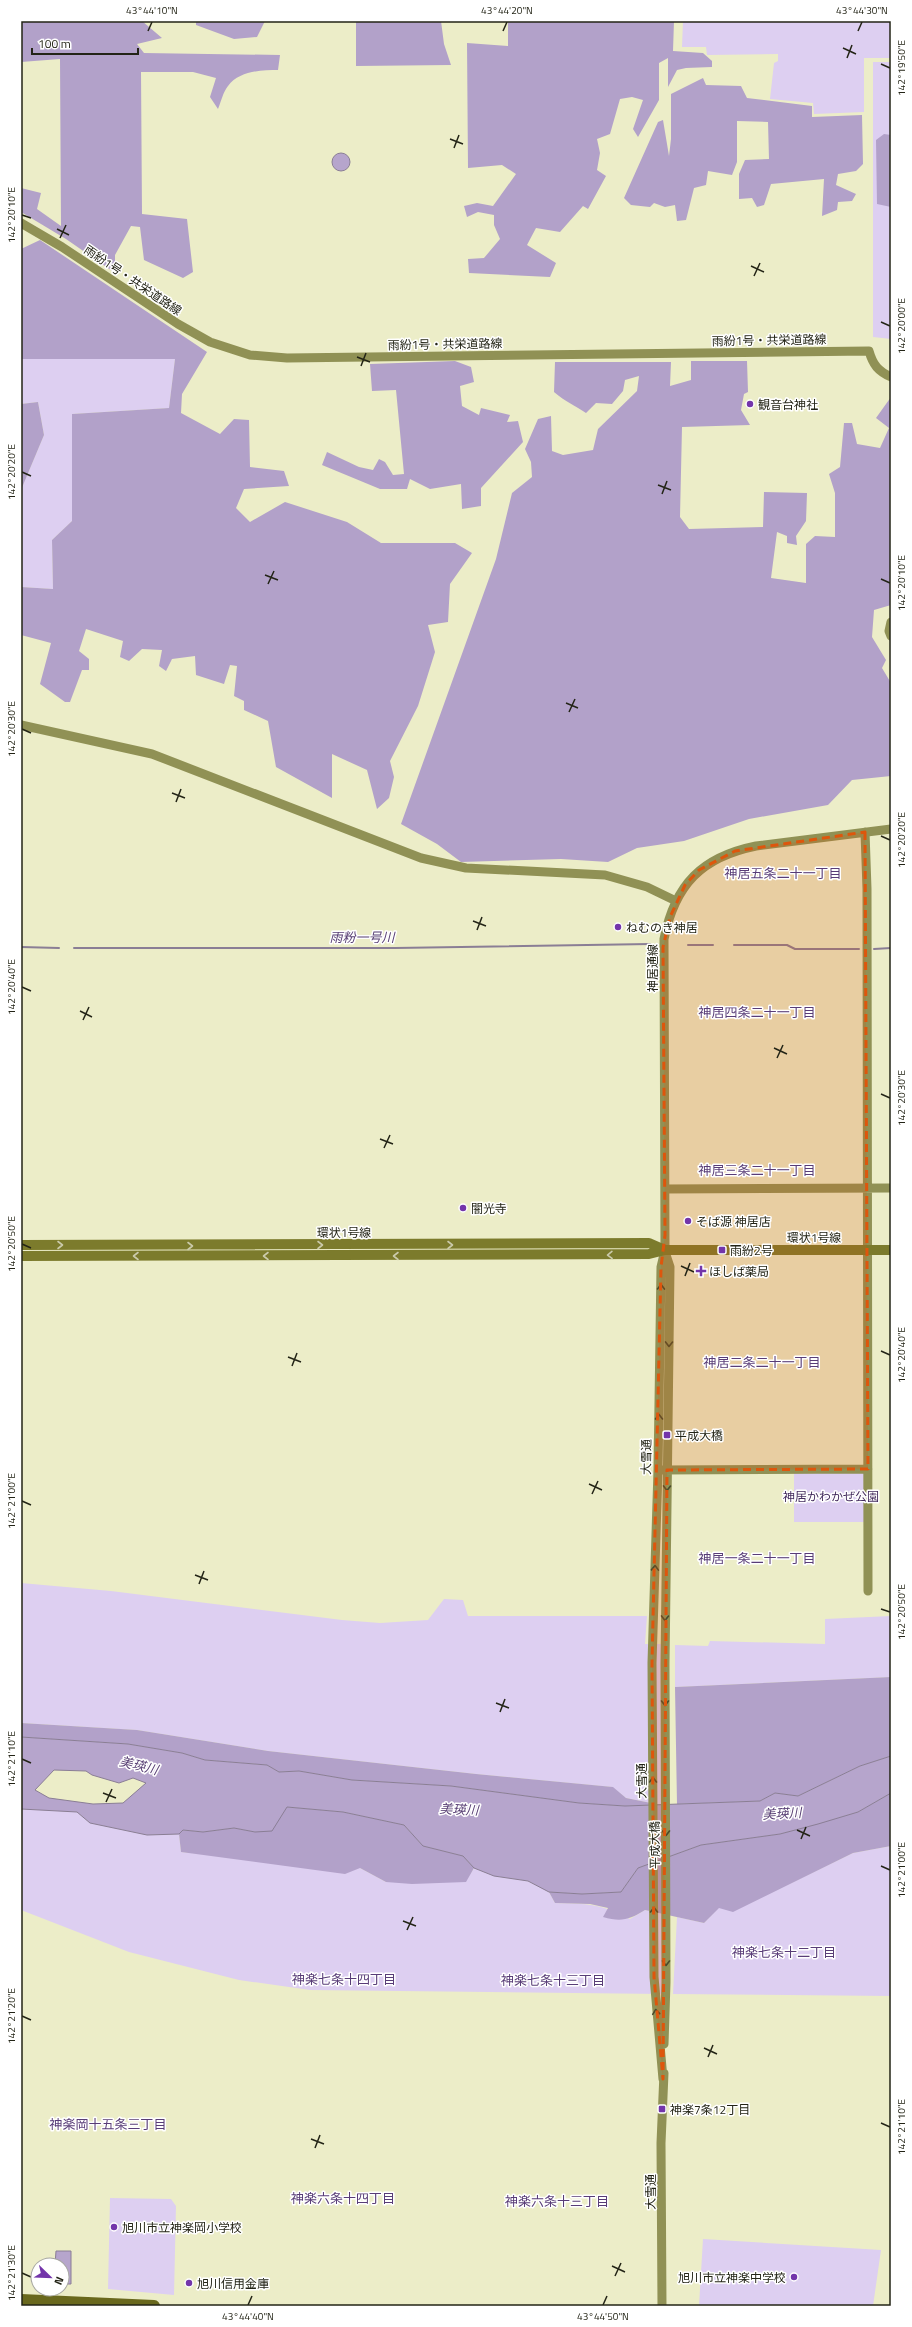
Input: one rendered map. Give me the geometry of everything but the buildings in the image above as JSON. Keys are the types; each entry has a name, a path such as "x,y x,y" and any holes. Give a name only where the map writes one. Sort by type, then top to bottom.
{"highway":[{"path":"21,2300 154,2306"}],"main road":[{"name":"環状1号線","path":"21,1246 649,1244 665,1250"},
{"name":"環状1号線","path":"21,1256 533,1256 649,1254 665,1250 891,1250"}],"street":[{"name":"雨紛1号・共栄道路線","path":"21,223 62,247 194,334 223,348 250,355 287,358 869,351 872,362 879,371 891,377"},
{"path":"891,622 889,631 891,636"},
{"path":"21,725 152,754 421,858 466,868 605,875 647,887 676,901"},
{"name":"神居通線","path":"665,1250 663,947 668,923 676,901 685,885 699,870 714,860 735,850 891,829"},
{"path":"865,832 867,889 868,1592"},
{"path":"665,1189 891,1188"},
{"name":"大雪通","path":"665,1250 661,1267 665,1664"},
{"path":"663,1470 868,1469"},
{"name":"大雪通","path":"663,1470 652,1663 654,1977 663,2079"},
{"name":"平成大橋","path":"665,1664 666,1978"},
{"name":"大雪通","path":"662,2306 661,2143 666,1978"}],"highlighted area":[{"path":"865,832 868,1469 667,1470 663,2079 654,1977 652,1663 661,1267 665,1235 663,947 670,917 685,885 699,870 735,851"}],"green space":[{"path":"683,21 891,21 891,58 864,58 864,112 814,114 813,103 770,99 774,63 778,61 778,54 707,55 706,47 682,47"},
{"path":"873,62 891,62 891,339 873,337"},
{"path":"21,359 175,359 169,408 72,414 72,521 52,540 53,589 21,587 21,490 44,435 38,402 21,404"},
{"name":"神居かわかぜ公園","path":"868,1469 867,1522 794,1522 794,1470"},
{"path":"21,1583 111,1591 342,1620 380,1623 428,1620 444,1599 463,1600 468,1616 647,1616 645,1644 661,1644 661,1805 626,1798 612,1787 476,1774 268,1751 137,1730 21,1723"},
{"path":"891,1616 891,1677 675,1687 675,1645 708,1646 710,1641 825,1644 825,1619"},
{"path":"21,1809 77,1812 90,1823 147,1835 179,1834 181,1852 360,1868 386,1882 465,1882 474,1868 494,1876 528,1881 549,1892 555,1903 594,1905 630,1919 645,1910 663,1914 663,1994 310,1990 239,1980 129,1952 21,1910"},
{"path":"891,1846 891,1996 673,1994 677,1917 704,1923 719,1907 733,1911 853,1853"},
{"path":"110,2198 171,2199 176,2206 174,2295 108,2289"},
{"name":"旭川市立神楽中学校","path":"703,2239 881,2250 873,2306 699,2306"}],"shaded area":[{"path":"21,21 142,21 162,38 137,44 144,53 280,55 278,70 251,72 238,77 233,81 225,91 218,109 210,97 216,78 193,72 141,72 142,214 187,219 193,272 183,278 144,260 140,227 131,226 115,255 115,273 66,239 21,212 21,188 41,193 37,209 61,226 60,59 21,62"},
{"path":"196,21 265,21 257,37 234,39 196,25"},
{"path":"356,21 441,21 444,44 451,65 356,66"},
{"path":"508,21 674,21 673,51 703,53 712,61 712,67 686,68 677,70 668,87 668,58 659,63 659,100 638,137 633,129 643,100 632,97 620,99 610,134 597,139 600,153 597,170 606,176 588,209 583,206 560,232 536,228 527,245 556,263 550,277 469,273 468,259 484,258 500,239 494,225 494,215 478,212 467,217 464,206 477,203 493,206 516,174 502,165 468,168 467,43 508,46"},
{"path":"703,78 706,85 741,86 747,98 812,106 812,117 862,115 863,164 856,171 838,174 836,185 856,194 852,201 838,202 837,210 822,216 824,179 771,184 764,205 757,207 752,198 739,199 739,174 745,160 769,159 768,122 737,121 737,162 732,175 708,171 706,185 694,188 686,220 677,221 675,205 665,207 654,203 650,207 631,205 624,198 658,122 663,120 669,156 671,139 671,94"},
{"path":"884,134 891,135 891,207 877,204 876,140"},
{"path":"40,240 207,352 182,394 181,413 220,434 234,419 249,420 250,467 284,471 289,486 244,489 236,508 250,522 285,502 347,522 381,543 455,543 472,553 450,584 448,622 428,625 435,652 418,706 390,761 394,777 389,798 377,809 367,770 332,754 332,798 276,767 268,721 244,710 244,701 234,696 237,666 230,665 224,684 196,675 195,656 172,659 166,671 159,666 162,650 142,649 129,661 120,657 123,641 86,629 79,651 89,659 89,670 82,670 70,702 65,702 40,684 51,643 21,635 21,587 53,589 52,540 72,521 72,414 169,408 175,359 21,359 21,249"},
{"path":"455,361 471,367 474,382 460,386 462,406 479,415 481,408 510,415 507,422 518,421 523,442 481,488 481,506 462,509 461,484 430,489 410,479 407,489 380,489 322,465 327,452 359,467 373,470 379,459 385,462 393,475 404,474 396,390 372,391 370,364"},
{"path":"691,361 747,361 748,392 744,394 741,410 750,425 682,427 680,517 689,529 763,527 764,492 807,493 806,521 796,536 797,545 787,543 787,536 777,532 771,578 806,583 806,544 815,536 835,537 835,493 829,474 840,467 844,423 852,423 857,444 880,448 889,428 876,418 891,397 891,605 874,610 872,637 886,660 882,668 891,683 891,776 852,780 828,805 749,819 684,841 637,848 608,862 561,859 461,862 437,844 401,824 496,559 512,493 532,477 531,462 525,449 538,419 551,416 552,451 563,455 593,450 598,429 637,391 639,376 625,380 623,391 612,404 596,403 586,413 554,392 555,362 671,362 670,386 691,380"},
{"path":"38,402 44,435 21,490 21,404"},
{"path":"891,1677 891,1756 860,1766 798,1796 775,1793 760,1801 677,1804 675,1687"},
{"path":"21,1723 137,1730 268,1751 476,1774 613,1787 626,1798 661,1805 625,1806 579,1803 451,1786 352,1780 299,1771 279,1772 267,1765 205,1760 182,1753 128,1744 21,1737"},
{"path":"891,1793 891,1846 853,1853 733,1912 719,1908 704,1923 645,1910 625,1919 609,1919 603,1917 608,1908 590,1904 555,1903 549,1892 582,1894 621,1892 638,1868 701,1845 780,1834 858,1812"},
{"path":"287,1807 343,1812 404,1825 423,1846 463,1856 474,1868 466,1882 412,1884 386,1882 360,1868 345,1874 181,1852 179,1834 182,1830 203,1832 234,1828 255,1832"}],"water":[{"path":"341,153 347,156 350,162 347,168 341,171 335,168 332,162 335,156"},
{"name":"美瑛川","path":"21,1737 128,1744 182,1753 205,1760 267,1765 279,1772 299,1771 352,1780 451,1786 579,1803 625,1806 760,1801 775,1793 798,1796 860,1766 891,1756 891,1793 858,1812 780,1834 701,1845 638,1868 621,1892 582,1894 549,1892 528,1881 494,1876 474,1868 463,1856 423,1846 404,1825 343,1812 287,1807 272,1831 255,1832 234,1828 203,1832 183,1830 179,1834 147,1835 90,1823 77,1812 21,1809","holes":["54,1770 86,1771 92,1775 119,1783 133,1778 146,1783 123,1803 93,1804 49,1798 35,1790"]},
{"path":"56,2251 71,2251 71,2284 70,2257 56,2257"}],"waterway":[{"name":"雨粉一号川","path":"74,948 395,948 650,944"},
{"path":"688,945 713,945"},
{"path":"734,945 787,945 795,949 859,949"},
{"name":"雨粉一号川","path":"21,947 59,948"},
{"path":"874,949 891,948"},
{"path":"253,2306 275,2306"}],"place":[{"name":"観音台神社","path":"750,404"},
{"name":"ねむのき神居","path":"618,927"},
{"name":"闇光寺","path":"463,1208"},
{"name":"そば源 神居店","path":"688,1221"},
{"name":"雨紛2号","path":"722,1250"},
{"name":"ほしば薬局","path":"701,1271"},
{"name":"平成大橋","path":"667,1435"},
{"name":"神楽7条12丁目","path":"662,2109"},
{"name":"旭川市立神楽岡小学校","path":"114,2227"},
{"name":"旭川市立神楽中学校","path":"794,2277"},
{"name":"旭川信用金庫","path":"189,2283"}],"district":[{"name":"神居五条二十一丁目","path":"783,873"},
{"name":"神居四条二十一丁目","path":"757,1012"},
{"name":"神居三条二十一丁目","path":"757,1170"},
{"name":"神居二条二十一丁目","path":"762,1362"},
{"name":"神居一条二十一丁目","path":"757,1558"},
{"name":"神楽七条十二丁目","path":"784,1952"},
{"name":"神楽七条十四丁目","path":"344,1979"},
{"name":"神楽七条十三丁目","path":"553,1980"},
{"name":"神楽岡十五条三丁目","path":"108,2124"},
{"name":"神楽六条十四丁目","path":"343,2198"},
{"name":"神楽六条十三丁目","path":"557,2201"}]}
